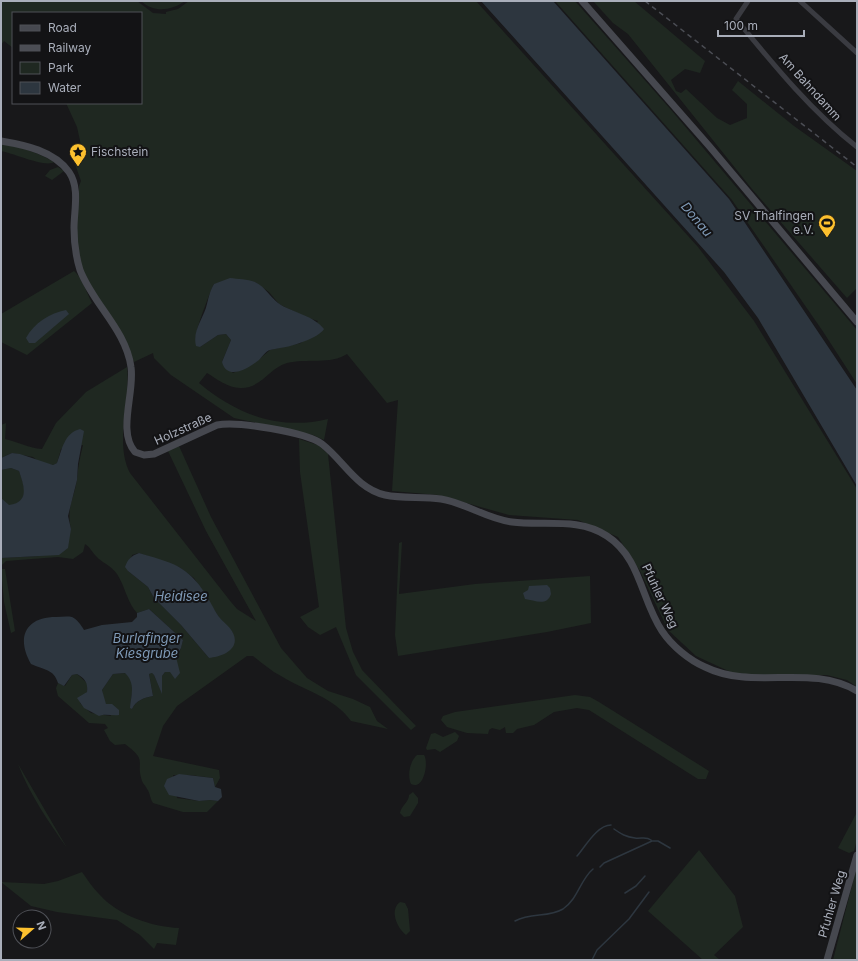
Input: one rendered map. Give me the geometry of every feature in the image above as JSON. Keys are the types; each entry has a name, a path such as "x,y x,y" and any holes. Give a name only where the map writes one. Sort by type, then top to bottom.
{"street":[{"path":"582,1 710,147 855,319"},
{"name":"Am Bahndamm","path":"748,1 736,19 812,107 836,131 857,148"},
{"path":"800,1 857,53"},
{"name":"Holzstraße","path":"1,141 18,144 52,157 70,174 75,187 75,251 80,270 89,289 125,346 130,362 132,379 127,439 135,452 144,455 154,454 217,425 227,423 243,424 296,435 320,442 361,484 384,495 441,499 501,520 513,522 540,522"},
{"name":"Pfuhler Weg","path":"540,522 562,523 585,527 605,535 612,540 630,558 662,630 683,653 704,667 731,677 806,678 839,681 857,691"},
{"name":"Pfuhler Weg","path":"828,960 857,854"}],"green space":[{"path":"1,1 137,1 153,13 166,14 166,12 178,9 189,1 476,1 698,247 754,321 857,489 857,687 847,680 827,675 737,675 696,656 668,630 640,571 618,537 578,520 509,515 438,495 392,491 398,400 387,403 347,354 334,359 287,363 275,369 254,385 247,387 236,388 223,383 207,373 199,383 228,403 259,417 292,423 328,419 324,440 313,435 234,418 171,375 154,358 153,353 134,362 121,335 89,285 79,257 77,222 79,186 81,181 74,161 83,154 77,127 66,104 142,104 142,12 12,12 12,47 4,41 1,45","holes":["255,282 269,292 279,304 305,317 318,321 301,343 270,350 257,361 233,373 222,362 231,340 226,334 218,335 200,347 197,331 204,308 214,284"]},
{"path":"141,1 185,1 168,9 157,9 146,5"},
{"path":"555,1 575,1 672,111 857,330 857,384 822,330 732,200"},
{"path":"593,1 634,1 705,61 700,73 685,69 671,80 676,91 681,93 686,89 717,118 730,125 747,118 747,104 732,90 738,81 794,126 857,171 857,288 847,298 752,189 628,34 613,23"},
{"path":"1,144 29,150 54,162 37,162 1,151"},
{"path":"58,167 64,171 52,180 45,176 50,170"},
{"path":"74,271 82,281 92,303 27,355 1,342 1,314"},
{"path":"127,367 128,380 123,448 125,461 130,473 231,602 237,609 256,621 206,531 168,451 179,446 211,517 281,648 307,678 328,691 353,699 370,707 377,721 388,729 351,721 328,700 277,674 253,656 247,656 177,706 163,726 153,756 219,770 220,778 215,787 213,778 190,775 173,775 177,798 199,801 218,801 207,812 183,812 153,803 148,790 142,781 140,774 140,761 137,754 125,744 115,745 110,741 104,730 108,728 105,724 89,723 58,696 56,688 58,683 65,686 72,675 77,674 87,683 87,692 80,703 91,713 111,716 104,700 102,690 113,674 126,673 130,678 133,688 131,700 132,709 138,701 153,696 149,674 152,673 154,675 162,693 162,676 165,672 170,672 183,640 149,609 137,613 131,604 117,574 112,568 98,558 85,544 83,552 73,559 58,557 6,561 1,566 1,558 39,556 71,529 69,515 83,445 61,449 57,463 53,465 39,462 33,457 12,453 1,458 1,425 6,423 5,439 42,449 56,423 86,392","holes":["139,553 179,567 194,578 220,619 233,633 209,658 181,625 154,598 148,587 128,571 132,555"]},
{"path":"299,439 318,445 328,454 346,628 353,652 362,670 416,726 411,730 356,675 336,627 320,635 308,627 300,617 319,607 300,472"},
{"path":"11,468 19,471 23,482 24,493 20,501 9,506 1,499 1,470"},
{"path":"402,542 399,594 475,584 590,576 591,623 547,632 398,656 395,635 399,543"},
{"path":"1,569 5,569 15,631 11,633 4,602"},
{"path":"575,695 590,697 599,702 709,771 706,779 698,779 589,710 577,708 554,712 534,725 517,729 513,733 506,733 505,727 500,730 492,728 489,730 488,734 467,733 447,727 441,720 443,716 455,712"},
{"path":"455,732 459,736 457,741 440,752 435,749 427,750 426,748 431,734 435,733 443,737"},
{"path":"417,755 424,755 426,769 422,780 415,785 411,784 409,772 411,764"},
{"path":"18,764 67,848 46,818"},
{"path":"413,792 418,798 418,803 410,816 404,817 400,813 408,800 409,795"},
{"path":"857,812 857,839 854,851 849,853 838,848"},
{"path":"699,850 735,896 743,927 714,955 720,960 703,960 648,911"},
{"path":"857,866 857,960 833,960"},
{"path":"82,872 106,901 125,914 158,925 179,928 176,945 157,943 154,949 140,935 117,920 57,912 52,911 52,909 31,906 1,882 44,884 58,881"},
{"path":"400,902 405,903 408,909 410,931 406,935 397,924 395,914 397,905"}],"water":[{"name":"Donau","path":"481,1 553,1 729,199 857,390 857,486 758,318 724,272"},
{"path":"230,278 246,280 259,284 274,300 281,305 310,318 324,329 316,336 304,342 269,351 244,370 238,372 228,371 222,362 231,340 226,334 218,335 200,347 196,346 195,340 197,329 206,309 214,284"},
{"path":"66,310 69,314 35,343 29,343 26,338 38,323 48,316"},
{"path":"80,429 84,431 78,464 77,480 68,516 71,529 68,548 59,555 1,558 1,498 9,505 16,503 23,497 24,488 19,471 11,468 1,470 1,458 12,453 20,454 53,465 57,463 64,443 70,434"},
{"name":"Heidisee","path":"139,553 179,567 192,576 206,594 219,617 233,633 235,639 234,644 228,652 209,658 181,625 154,598 148,587 128,571 125,567 127,562 130,558"},
{"path":"547,585 550,588 551,594 547,600 540,602 525,599 523,593 528,590 529,586"},
{"name":"Burlafinger Kiesgrube","path":"149,609 183,640 176,657 180,673 175,679 170,672 165,672 162,676 162,694 154,675 152,673 149,674 153,696 138,701 132,709 130,708 132,694 131,681 125,673 113,674 102,690 106,704 112,704 119,710 119,715 99,716 84,708 77,698 87,692 86,683 82,678 77,674 72,675 64,686 58,683 51,672 31,664 26,655 24,638 26,631 31,625 45,618 72,617 84,630 102,625 132,622 137,617 137,613"},
{"path":"179,774 213,778 215,787 221,789 222,797 218,801 199,801 169,795 164,786 167,779"}],"waterway":[{"path":"577,856 596,832 606,826 611,825"},
{"path":"614,829 629,837 647,838 651,840"},
{"path":"600,867 604,863 652,841 658,841 670,848"},
{"path":"515,921 521,918 557,912 563,909 576,895 585,878 593,869"},
{"path":"625,893 636,886 645,876"},
{"path":"592,960 597,950 629,919 649,892"}],"railway":[{"path":"645,1 857,167"}],"place":[{"name":"Fischstein","path":"78,167"},
{"name":"SV Thalfingen e.V.","path":"827,238"}]}
